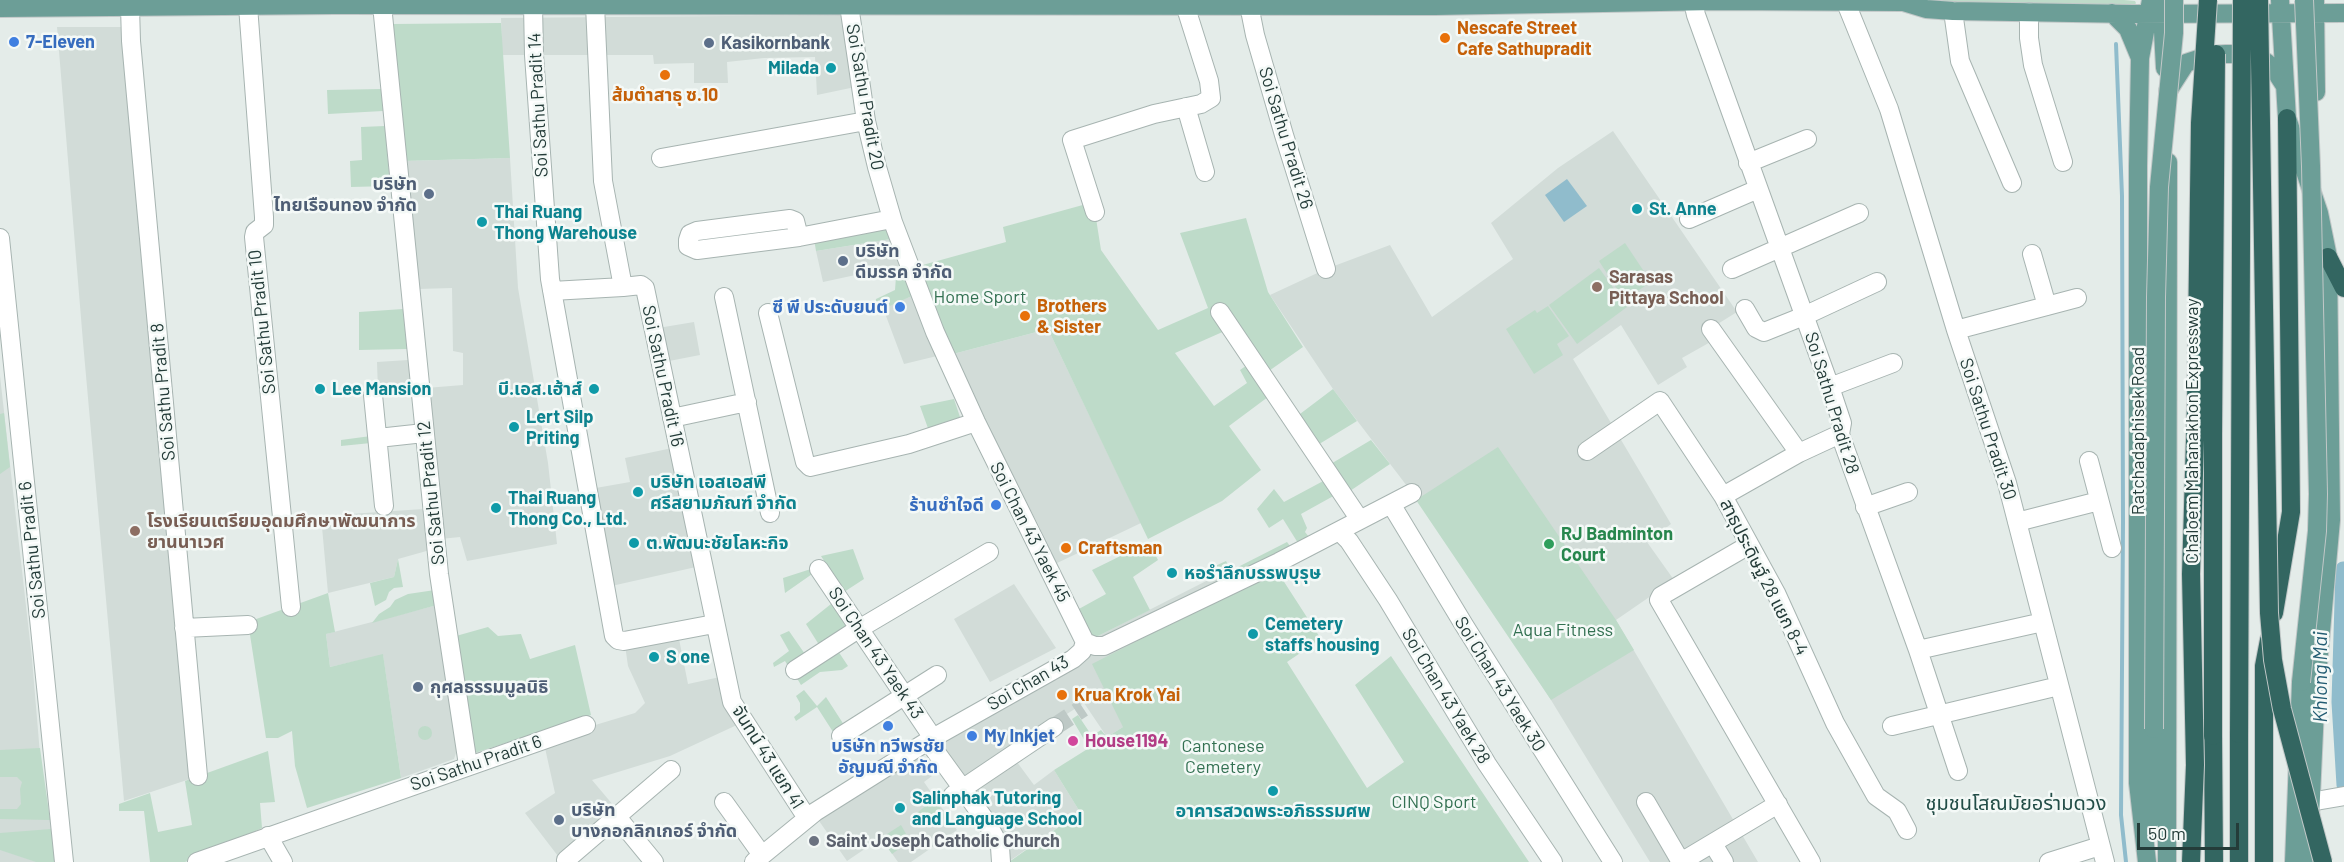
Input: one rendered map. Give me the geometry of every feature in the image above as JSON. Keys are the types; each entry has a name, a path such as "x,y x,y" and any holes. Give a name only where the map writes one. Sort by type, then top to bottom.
{"highway":[{"path":"2191,862 2195,765 2191,574 2200,123 2208,0"},
{"name":"Chaloem Mahanakhon Expressway","path":"2214,862 2212,434 2216,0"},
{"path":"2238,862 2242,0"},
{"path":"2259,0 2269,614 2273,660 2282,708 2323,862"},
{"path":"2264,862 2265,666 2290,512 2287,118"},
{"path":"2328,257 2344,288"}],"main road":[{"path":"0,8 334,2 382,5 417,3 533,5 976,3 1185,6 1350,2 1846,3 1907,1 1926,9 1953,11 2112,13 2158,5 2281,7 2311,4 2344,15 2316,42"},
{"path":"2311,4 2316,42 2315,120 2319,213"},
{"path":"2294,862 2301,682 2318,502 2311,166 2311,4"},
{"name":"Ratchadaphisek Road","path":"2147,862 2138,783 2140,58 2158,5"},
{"name":"Ratchadaphisek Road","path":"2158,5 2167,93 2168,862"},
{"name":"Ratchadaphisek Road","path":"2147,862 2154,729 2156,286 2159,187 2174,33 2158,5"},
{"path":"2281,7 2287,118 2319,213 2328,257 2331,520 2316,687 2308,862"},
{"path":"2112,13 2128,29 2140,58"},
{"path":"2167,93 2186,63 2210,55 2241,54 2256,58 2274,69 2285,86"},
{"path":"2138,230 2169,310"}],"street":[{"name":"Soi Sathu Pradit 28","path":"1693,2 1748,163 1830,387 1842,423 1840,434 1918,650 1958,771"},
{"name":"Soi Sathu Pradit 26","path":"1253,3 1255,35 1326,269"},
{"name":"Soi Sathu Pradit 30","path":"1846,3 1889,109 1956,330 2007,483 2102,854"},
{"name":"Soi Sathu Pradit 10","path":"239,4 264,217 264,225 255,232 254,237 291,607"},
{"name":"Soi Sathu Pradit 12","path":"382,5 439,574 468,765"},
{"name":"Soi Sathu Pradit 14","path":"533,5 542,182 552,291 614,636 624,641 714,624"},
{"name":"Soi Sathu Pradit 16","path":"595,5 603,181 623,286 641,285 645,288 714,624"},
{"name":"Soi Sathu Pradit 20","path":"849,5 866,121 876,167 892,219 935,332 976,423"},
{"path":"1095,212 1072,140 1154,114 1201,104 1211,98 1209,81 1185,6"},
{"name":"Soi Sathu Pradit 8","path":"130,7 131,41 198,776"},
{"path":"1953,11 1960,60 2012,183"},
{"path":"2029,12 2032,58 2063,162"},
{"path":"1186,107 1205,172"},
{"path":"662,158 866,121"},
{"path":"1748,163 1807,139"},
{"path":"1689,219 1758,189"},
{"path":"1732,269 1859,213"},
{"path":"799,237 795,221 790,219 697,231 690,234 688,246 697,250 799,237 892,219"},
{"name":"Soi Sathu Pradit 6","path":"0,238 64,862"},
{"path":"2032,254 2047,306"},
{"path":"1745,309 1756,328 1764,332 1877,282"},
{"path":"552,291 623,286"},
{"path":"724,297 770,513"},
{"path":"1956,330 2077,298"},
{"path":"1220,312 1360,520"},
{"path":"768,314 805,462 810,467 909,444 976,423"},
{"path":"1710,329 1799,453"},
{"path":"1830,387 1893,363"},
{"path":"373,395 384,506"},
{"name":"สาธุประดิษฐ์ 28 แยก 8-4","path":"1587,451 1660,401 1723,495 1776,593 1835,723 1876,796 1897,811 1907,830"},
{"path":"672,417 747,402"},
{"name":"Soi Chan 43 Yaek 45","path":"976,423 1085,642"},
{"path":"378,438 424,433"},
{"path":"1723,495 1799,453 1840,434"},
{"path":"2089,461 2112,548"},
{"path":"1865,507 1908,492"},
{"name":"Soi Chan 43","path":"758,859 807,818 926,742 1073,659 1082,651 1085,642 1095,646 1104,646 1412,493"},
{"path":"2017,522 2100,501"},
{"name":"Soi Chan 43 Yaek 30","path":"1391,504 1535,740 1613,862"},
{"name":"Soi Chan 43 Yaek 28","path":"1339,531 1349,541 1388,600 1487,765 1553,862"},
{"path":"1749,545 1660,596 1659,600 1811,862"},
{"path":"795,670 860,628 989,552"},
{"name":"Soi Chan 43 Yaek 43","path":"819,569 906,696 926,742 972,812"},
{"path":"1918,650 2043,622"},
{"name":"จันทน์ 43 แยก 41","path":"714,624 732,702 807,818"},
{"path":"184,628 248,626"},
{"path":"841,736 937,675"},
{"path":"1892,726 2059,686"},
{"name":"Soi Sathu Pradit 6","path":"197,862 586,725"},
{"path":"958,791 1054,728"},
{"path":"566,860 671,770"},
{"path":"2310,802 2344,796"},
{"path":"724,802 758,859"},
{"path":"1646,802 1678,857 1686,859 1778,804"},
{"path":"972,812 993,855 994,862"},
{"path":"972,812 1000,847 1001,862"},
{"path":"616,817 654,862"},
{"path":"268,836 283,862"},
{"path":"1713,844 1724,862"},
{"path":"2049,862 2102,854"}],"shaded area":[{"path":"840,15 846,17 860,86 817,95 815,57 764,58 727,62 728,83 694,83 694,63 654,64 653,55 502,55 501,18"},
{"name":"โรงเรียนเตรียมอุดมศึกษาพัฒนาการ ยานนาเวศ","path":"57,27 125,27 193,778 124,801 83,342"},
{"path":"1613,131 1737,312 1708,330 1714,340 1682,358 1687,367 1658,385 1621,325 1573,359 1671,524 1647,542 1674,580 1616,620 1758,862 1650,862 1551,700 1481,593 1410,490 1333,389 1270,295 1326,269 1390,245 1432,317 1513,259 1491,223 1558,168"},
{"path":"510,158 518,288 548,463 557,544 467,561 460,537 440,539 426,388 463,385 463,353 453,351 452,288 418,289 402,161"},
{"path":"891,239 902,265 823,282 816,251"},
{"path":"912,296 937,356 904,364 883,308"},
{"path":"694,322 700,355 664,362 658,328"},
{"path":"1048,329 1141,523 1055,564 1039,526 993,440 953,354"},
{"path":"408,360 411,390 378,391 377,362"},
{"path":"0,376 32,659 41,766 57,862 0,862"},
{"path":"677,447 696,567 607,587 590,489 630,482 625,458"},
{"path":"423,509 430,550 398,559 394,577 328,593 321,516"},
{"path":"1218,575 1221,581 1123,727 1107,737 1084,703 964,780 935,737 1096,637"},
{"path":"1014,584 1056,648 990,682 954,619"},
{"path":"437,605 457,750 454,759 401,778 383,655 330,667 326,634"},
{"path":"678,634 688,684 720,677 739,724 670,756 592,780 619,812 561,860 525,813 555,793 545,748 592,726 635,713 645,703 628,666 625,645"},
{"name":"Salinphak Tutoring and Language School","path":"916,755 932,776 924,782 957,830 911,862 898,862 881,838 847,861 817,818"},
{"path":"1014,758 1034,785 1054,770 1080,812 1008,862 971,787"}],"green space":[{"path":"1943,0 2124,0 2136,3 2134,6 1939,3"},
{"path":"501,23 510,158 402,161 393,24"},
{"path":"381,89 383,111 328,114 327,90"},
{"path":"385,126 390,186 351,187 350,161 362,160 361,127"},
{"name":"Home Sport","path":"1090,203 1095,212 1101,250 1158,330 1208,308 1180,233 1246,218 1268,292 1303,347 1266,373 1227,330 1175,353 1214,406 1247,383 1240,370 1250,363 1272,394 1229,426 1261,470 1222,501 1148,539 1048,329 953,354 919,266 1006,242 1003,227"},
{"path":"887,225 891,239 816,251 814,239"},
{"path":"1625,243 1651,282 1624,300 1599,261"},
{"path":"1599,268 1627,307 1577,344 1549,305"},
{"path":"905,274 912,296 874,313 876,299 895,290 896,277"},
{"path":"1548,306 1569,336 1557,344 1563,355 1534,374 1506,329 1535,310 1537,313"},
{"path":"403,309 407,349 359,350 359,312"},
{"path":"1333,389 1357,421 1316,446 1296,417"},
{"path":"954,399 961,420 929,431 920,406"},
{"path":"4,413 10,467 0,474 0,414"},
{"path":"371,436 371,443 341,446 341,440"},
{"path":"1371,440 1390,464 1347,493 1329,465"},
{"name":"Aqua Fitness","path":"1498,447 1634,650 1551,700 1416,500"},
{"path":"1327,479 1337,494 1301,514 1307,528 1305,532 1309,537 1298,543 1283,519 1269,528 1257,509 1274,489 1284,502"},
{"path":"1149,542 1158,560 1133,577 1150,610 1092,637 1077,610 1106,594 1092,570"},
{"path":"1287,542 1290,546 1237,573 1236,568"},
{"path":"853,549 864,579 844,592 821,556"},
{"path":"398,559 403,587 394,588 389,592 386,600 375,606 370,583 394,577"},
{"path":"1226,561 1233,575 1221,581 1213,567"},
{"path":"814,568 815,572 785,593 783,578"},
{"name":"Cantonese Cemetery","path":"1279,574 1321,639 1287,662 1367,788 1404,762 1355,685 1391,656 1529,862 1009,862 1080,812 1054,770 1089,748 1072,719 1078,715 1092,736 1101,730 1107,737 1123,727 1092,664 1239,589"},
{"path":"435,590 437,605 372,623 395,600 408,594"},
{"path":"328,593 335,632 326,634 330,667 383,654 401,778 307,808 295,766 292,731 278,738 266,738 248,622"},
{"path":"836,600 854,626 821,648 806,624"},
{"path":"488,627 498,636 521,634 530,659 575,645 591,715 475,753 456,636"},
{"path":"789,631 807,657 790,669 785,661 774,667 773,663 789,651 780,635"},
{"path":"836,648 848,666 842,670 820,672 801,685 795,675"},
{"path":"804,690 817,706 826,697 846,728 835,735 817,707 796,721 794,717 800,712 800,703 796,696"},
{"path":"422,726 428,726 432,733 428,740 422,740 418,736 418,730"},
{"path":"40,748 50,820 0,819 0,809 17,809 21,804 22,782 17,777 0,777 0,750"},
{"path":"268,751 275,802 260,803 262,828 185,862 150,862 144,811 119,811 119,804 150,793 158,832 192,825 185,781"},
{"path":"934,799 946,817 928,828 917,813"},
{"path":"901,825 910,841 892,854 881,838"},
{"path":"51,829 57,862 36,862 0,850 0,833"}],"water":[{"path":"1567,179 1587,206 1564,222 1545,195"}],"waterway":[{"path":"2116,44 2122,196 2121,815 2126,862"},
{"name":"Khlong Mai","path":"2343,569 2339,702 2344,785"}],"tunnel":[{"path":"1054,727 1083,708"}],"place":[{"name":"Nescafe Street Cafe Sathupradit","path":"1445,38"},
{"name":"7-Eleven","path":"14,42"},
{"name":"Kasikornbank","path":"709,43"},
{"name":"Milada","path":"831,68"},
{"name":"ส้มตำสาธุ ซ.10","path":"665,75"},
{"name":"บริษัท ไทยเรือนทอง จำกัด","path":"429,194"},
{"name":"St. Anne","path":"1637,209"},
{"name":"Thai Ruang Thong Warehouse","path":"482,222"},
{"name":"บริษัท ดีมรรค จำกัด","path":"843,261"},
{"name":"Sarasas Pittaya School","path":"1597,287"},
{"name":"ซี พี ประดับยนต์","path":"900,307"},
{"name":"Brothers & Sister","path":"1025,316"},
{"name":"Lee Mansion","path":"320,389"},
{"name":"บี.เอส.เฮ้าส์","path":"594,389"},
{"name":"Lert Silp Priting","path":"514,427"},
{"name":"บริษัท เอสเอสพี ศรีสยามภัณฑ์ จำกัด","path":"638,492"},
{"name":"ร้านชำใจดี","path":"996,505"},
{"name":"Thai Ruang Thong Co., Ltd.","path":"496,508"},
{"name":"โรงเรียนเตรียมอุดมศึกษาพัฒนาการ ยานนาเวศ","path":"135,531"},
{"name":"ต.พัฒนะชัยโลหะกิจ","path":"634,543"},
{"name":"RJ Badminton Court","path":"1549,544"},
{"name":"Craftsman","path":"1066,548"},
{"name":"หอรำลึกบรรพบุรุษ","path":"1172,573"},
{"name":"Cemetery staffs housing","path":"1253,634"},
{"name":"S one","path":"654,657"},
{"name":"กุศลธรรมมูลนิธิ","path":"418,687"},
{"name":"Krua Krok Yai","path":"1062,695"},
{"name":"บริษัท ทวีพรชัย อัญมณี จำกัด","path":"888,726"},
{"name":"My Inkjet","path":"972,736"},
{"name":"House1194","path":"1073,741"},
{"name":"อาคารสวดพระอภิธรรมศพ","path":"1273,791"},
{"name":"Salinphak Tutoring and Language School","path":"900,808"},
{"name":"บริษัท บางกอกลิกเกอร์ จำกัด","path":"559,820"},
{"name":"Saint Joseph Catholic Church","path":"814,841"}],"district":[{"name":"ชุมชนโสณมัยอร่ามดวง","path":"2016,803"}],"park label":[{"name":"CINQ Sport","path":"1434,802"}]}
